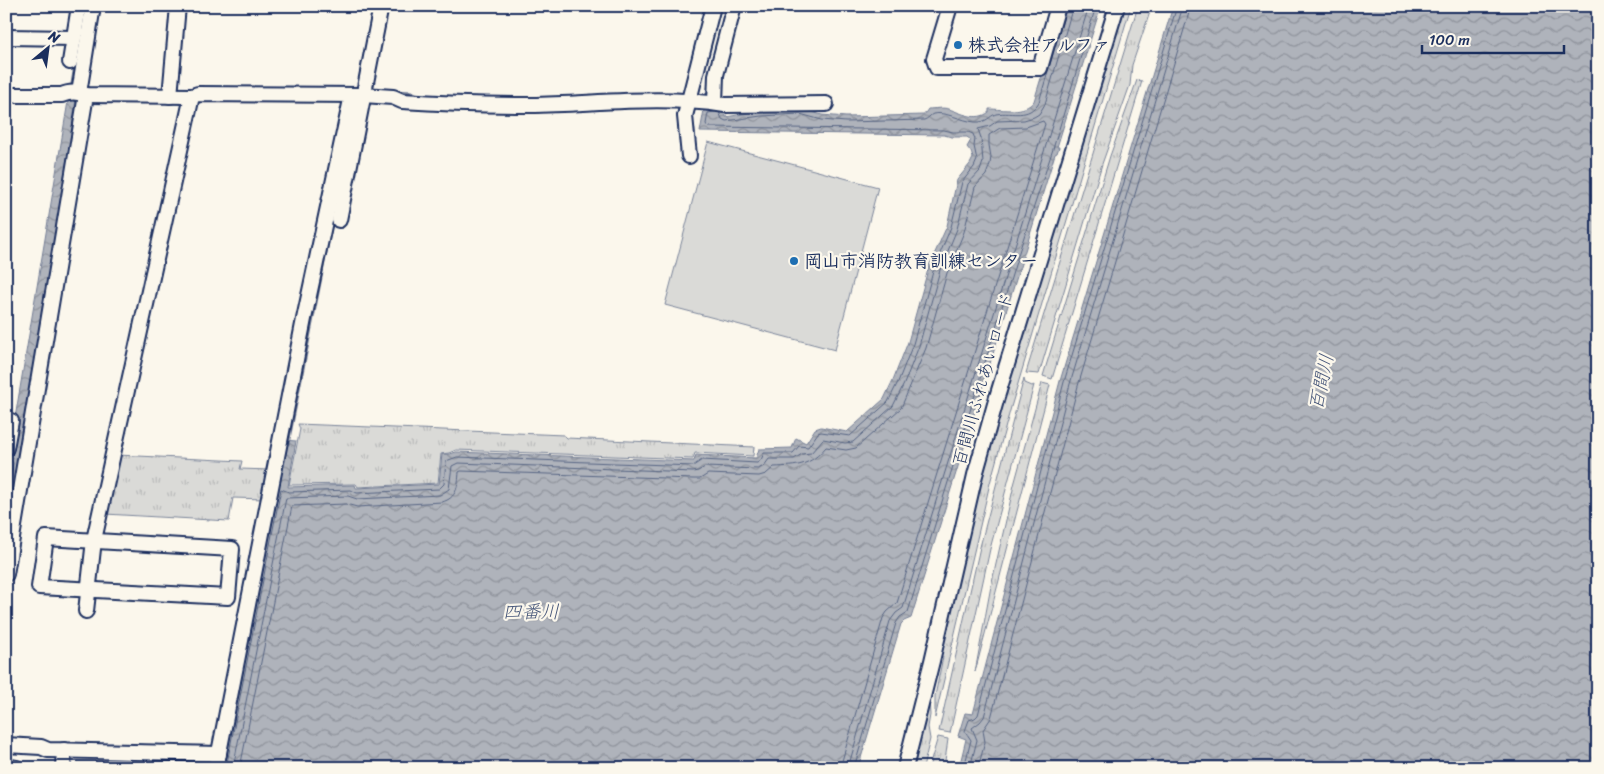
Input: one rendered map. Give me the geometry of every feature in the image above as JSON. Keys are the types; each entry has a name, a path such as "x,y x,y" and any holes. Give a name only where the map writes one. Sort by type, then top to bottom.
{"street":[{"path":"70,62 79,6"},
{"path":"6,574 78,93 93,6"},
{"path":"170,96 178,6"},
{"path":"6,745 218,761 304,319 338,190 357,95 381,6"},
{"path":"689,156 685,116 713,6"},
{"path":"710,103 734,6"},
{"path":"950,6 934,59 937,68 1040,68 1058,6"},
{"name":"百間川ふれあいロード","path":"905,768 932,662 963,521 982,449 1032,279 1117,6"},
{"path":"6,37 74,38"},
{"path":"6,95 62,96 78,93 170,96 192,96 198,94 357,95 393,97 402,101 436,103 531,105 641,100 725,105 826,104"},
{"path":"86,611 94,540 192,96"},
{"path":"338,190 339,220"},
{"path":"6,448 11,421"},
{"path":"46,538 232,549 228,597 88,590 38,587 46,538"},
{"path":"63,768 64,750"},
{"path":"6,766 17,768"}],"green space":[{"path":"1121,6 1131,6 990,483 935,718 935,696 943,657 939,656 989,433"},
{"path":"1138,6 1152,6 1132,65 1130,85 1102,164 1039,374 1026,373"},
{"path":"1137,80 1142,81 1052,379 1043,376 1110,156"},
{"path":"708,142 878,187 835,350 665,305"},
{"path":"1024,378 1025,383 1034,385 990,549 950,733 939,731 980,547"},
{"path":"1042,383 1050,385 975,672 991,586 1014,485"},
{"path":"298,424 564,435 567,438 754,447 753,456 695,453 693,459 456,450 441,454 438,483 358,487 356,484 289,485 300,429"},
{"path":"117,455 242,461 240,469 270,470 264,499 233,498 229,521 105,514"},
{"path":"929,697 930,715 928,727 930,739 923,768 914,768"},
{"path":"938,737 948,739 944,768 932,768 930,764"}],"water":[{"path":"84,6 90,6 50,270 6,534 6,472"},
{"name":"四番川","path":"1063,6 1101,6 1057,147 1059,147 1055,154 911,618 901,624 858,768 221,768 285,440 296,441 288,487 355,485 356,488 439,484 442,454 456,452 694,461 696,455 756,458 759,449 792,448 796,438 806,443 815,429 821,427 847,432 884,399 893,380 908,342 929,266 947,226 957,180 973,158 967,147 971,140 967,137 944,135 700,132 705,108 725,112 726,117 760,111 801,109 822,115 846,117 924,115 928,109 941,108 969,116 979,116 989,112 989,109 1013,110 1025,108 1034,101"},
{"name":"百間川","path":"1173,6 1598,6 1598,768 959,768 966,739 958,736 965,713 973,714 1060,381"}],"waterway":[{"path":"334,6 366,9"},
{"path":"707,98 709,82"},
{"path":"393,91 412,92 421,97"},
{"path":"477,98 538,98"},
{"path":"288,444 333,217"}],"place":[{"name":"株式会社アルファ","path":"958,45"},
{"name":"岡山市消防教育訓練センター","path":"794,261"}]}
